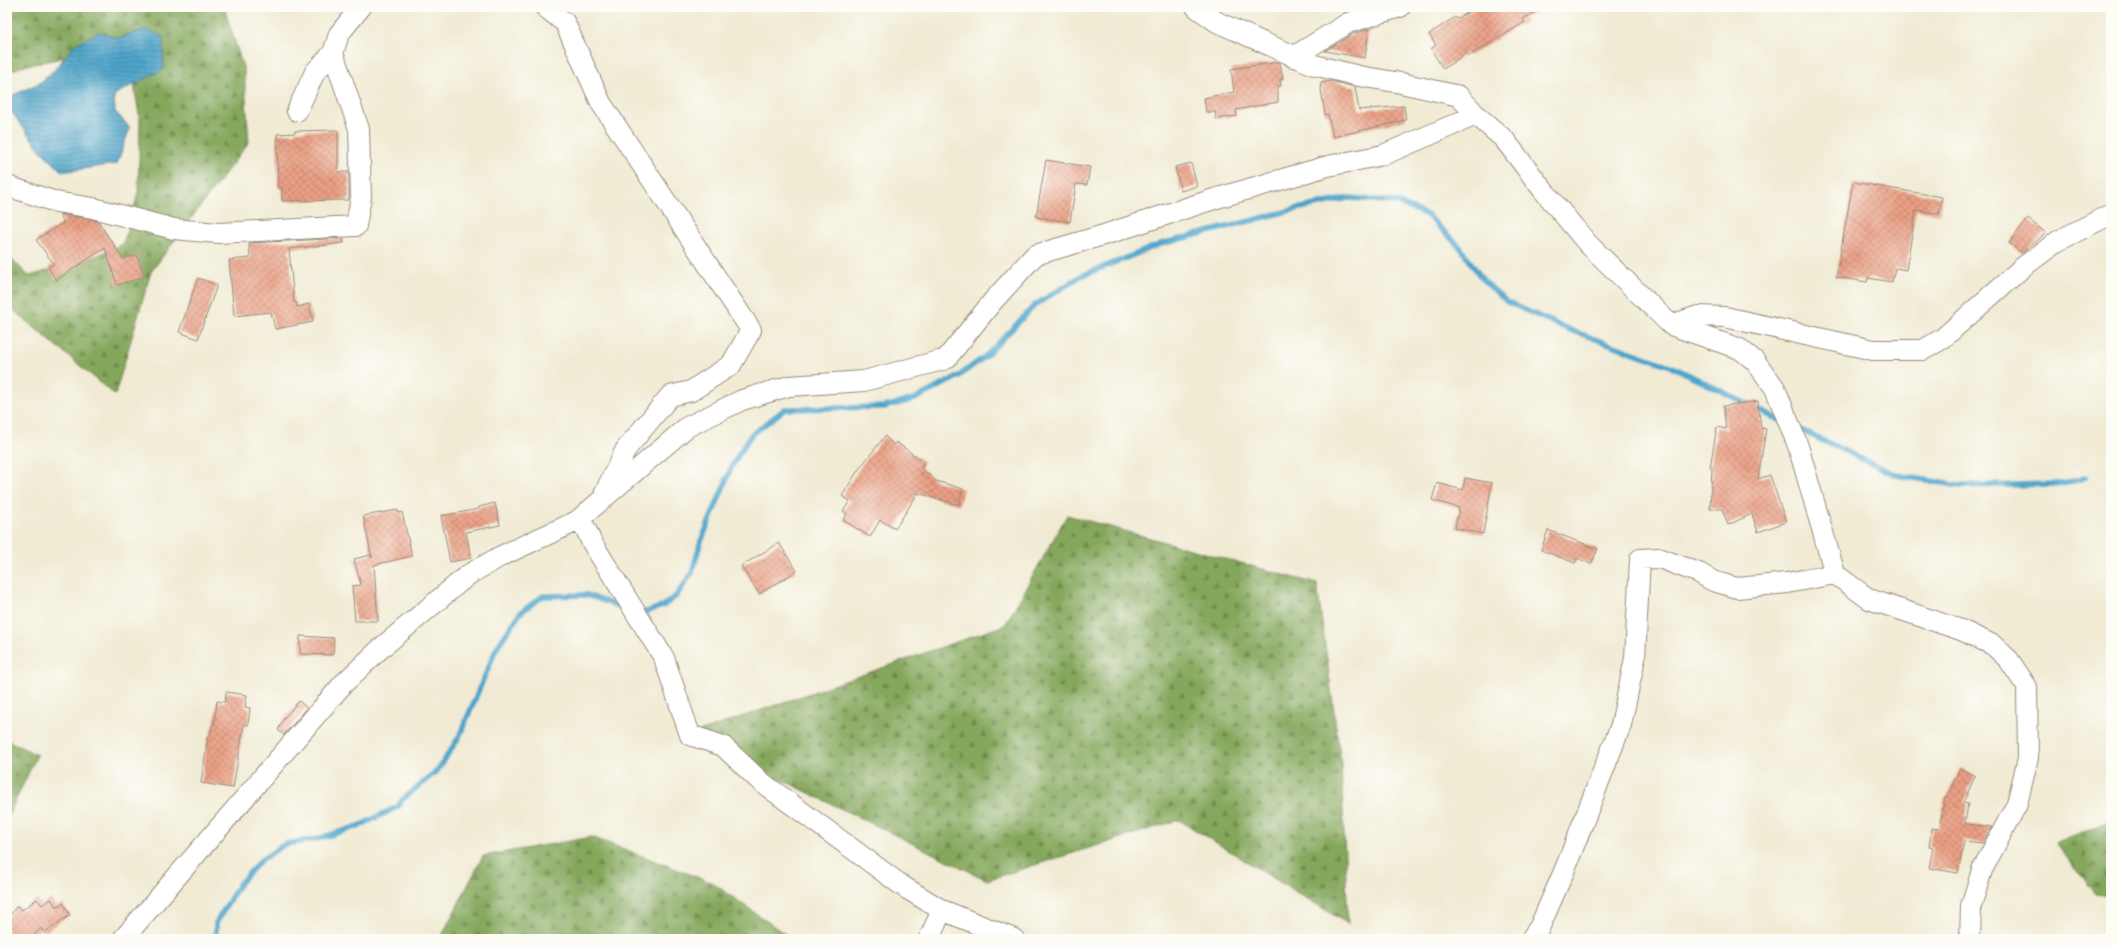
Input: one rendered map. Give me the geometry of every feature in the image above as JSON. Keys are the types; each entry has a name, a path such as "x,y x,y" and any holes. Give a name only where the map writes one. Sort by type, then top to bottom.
{"street":[{"path":"297,111 315,72 334,53 339,34 361,7"},
{"path":"545,7 565,23 601,103 751,330 731,365 691,391 670,396 626,450 601,500"},
{"path":"1196,7 1217,22 1314,65 1359,76 1401,83 1459,96 1476,115 1504,139 1588,244 1671,325 1740,349 1755,361 1775,388 1798,446 1834,574 1869,599 1961,630 1994,645 2009,660 2027,687 2028,758 2017,804 1982,870 1971,906 1970,939"},
{"path":"1294,57 1348,23 1400,7"},
{"path":"7,186 56,202 93,208 174,229 218,233 356,226 361,197 359,129 334,53"},
{"path":"123,939 343,684 380,649 468,576 501,556 577,521 687,427 742,400 789,386 864,381 946,359 993,301 1035,255 1107,234 1214,199 1328,166 1383,155 1476,115"},
{"path":"1671,325 1698,316 1725,317 1873,350 1923,350 1942,339 2023,267 2058,241 2111,214"},
{"path":"577,521 586,529 591,541 664,658 690,735 723,746 760,782 904,887 942,910 1014,939"},
{"path":"1531,939 1540,926 1565,869 1621,725 1635,658 1640,558 1659,558 1699,573 1713,581 1737,588 1787,583 1834,574"},
{"path":"929,939 942,910"}],"green space":[{"path":"7,7 224,7 244,70 249,142 151,272 115,395 7,305 7,255 29,276 89,259 123,244 138,194 140,121 132,73 76,55 24,66 7,72"},
{"path":"1067,515 1317,584 1341,764 1348,924 1179,820 987,880 690,735 1005,625"},
{"path":"7,740 37,755 7,819"},
{"path":"2111,820 2111,896 2096,894 2055,843"},
{"path":"592,837 713,883 792,939 440,939 483,856"}],"water":[{"path":"145,29 163,37 164,69 114,95 115,111 130,128 117,164 62,172 40,150 10,110 13,95 41,82 55,69 74,45 100,32 119,38"}],"building":[{"path":"1477,7 1545,7 1523,19 1525,22 1469,56 1467,53 1443,69 1431,49 1436,45 1429,34 1455,17 1457,19"},
{"path":"1369,29 1365,58 1325,51 1353,34"},
{"path":"1278,62 1280,63 1283,79 1280,79 1281,86 1278,86 1278,102 1236,110 1237,116 1216,119 1215,112 1206,112 1204,98 1234,92 1231,69"},
{"path":"1331,81 1355,87 1359,110 1404,106 1406,120 1333,137 1328,114 1325,115 1320,83"},
{"path":"338,130 338,172 349,172 349,200 282,201 282,188 278,188 277,134 295,133 295,131"},
{"path":"1046,160 1090,167 1087,185 1076,184 1070,222 1036,217"},
{"path":"1191,163 1197,186 1181,191 1175,167"},
{"path":"1853,182 1942,197 1939,214 1916,210 1906,270 1895,268 1892,282 1868,278 1867,282 1836,277"},
{"path":"60,215 98,221 123,259 137,255 144,277 117,285 105,248 56,280 48,267 54,264 36,240 64,222"},
{"path":"2028,219 2046,233 2022,253 2009,243"},
{"path":"343,238 344,243 289,249 294,303 296,302 297,307 309,304 313,322 275,329 271,312 234,316 229,260 250,258 249,243"},
{"path":"198,278 217,285 198,339 179,332"},
{"path":"1758,401 1761,428 1766,429 1758,479 1770,475 1786,522 1758,532 1752,514 1728,525 1722,509 1710,509 1712,468 1710,467 1717,427 1726,429 1723,406"},
{"path":"885,436 894,445 896,442 924,462 921,468 936,481 963,489 959,505 918,493 895,529 880,520 870,537 843,520 847,514 843,511 850,501 842,496 859,469"},
{"path":"1465,478 1492,483 1483,534 1455,528 1459,508 1432,500 1437,483 1463,490"},
{"path":"495,503 500,525 466,532 471,558 450,562 441,516 479,509 479,507"},
{"path":"398,510 398,513 402,512 412,556 374,565 378,621 355,621 352,586 361,585 354,559 371,555 372,558 363,516"},
{"path":"1548,530 1598,549 1591,564 1577,558 1575,563 1541,550"},
{"path":"779,543 797,571 759,594 741,566"},
{"path":"300,636 334,638 333,655 300,654"},
{"path":"226,692 247,695 245,707 250,708 248,725 244,725 233,788 201,783 208,736 210,737 212,725 214,725 217,701 225,702"},
{"path":"299,701 307,708 284,735 278,730 284,718"},
{"path":"1960,768 1975,776 1963,803 1968,804 1965,824 1992,827 1983,843 1964,841 1958,873 1929,868 1933,847 1929,846 1932,828 1939,829 1945,797 1947,797"},
{"path":"37,899 42,905 51,899 56,907 63,903 70,915 44,933 41,928 31,939 7,939 7,919 17,906 22,910"}],"waterway":[{"path":"640,611 646,612 663,606 676,596 692,573 700,544 733,464 751,435 785,409 884,407 915,399 959,376 988,354 1035,305 1081,276 1161,244 1296,209 1349,198 1396,202 1427,215 1460,247 1483,280 1507,302 1570,330 1673,367 1781,421"},
{"path":"1796,428 1896,475 1960,486 2056,484 2079,480 2085,477"},
{"path":"216,939 216,923 240,883 261,860 285,844 317,839 359,826 399,806 402,800 438,770 459,737 497,647 521,612 543,596 587,595 626,609"}]}
